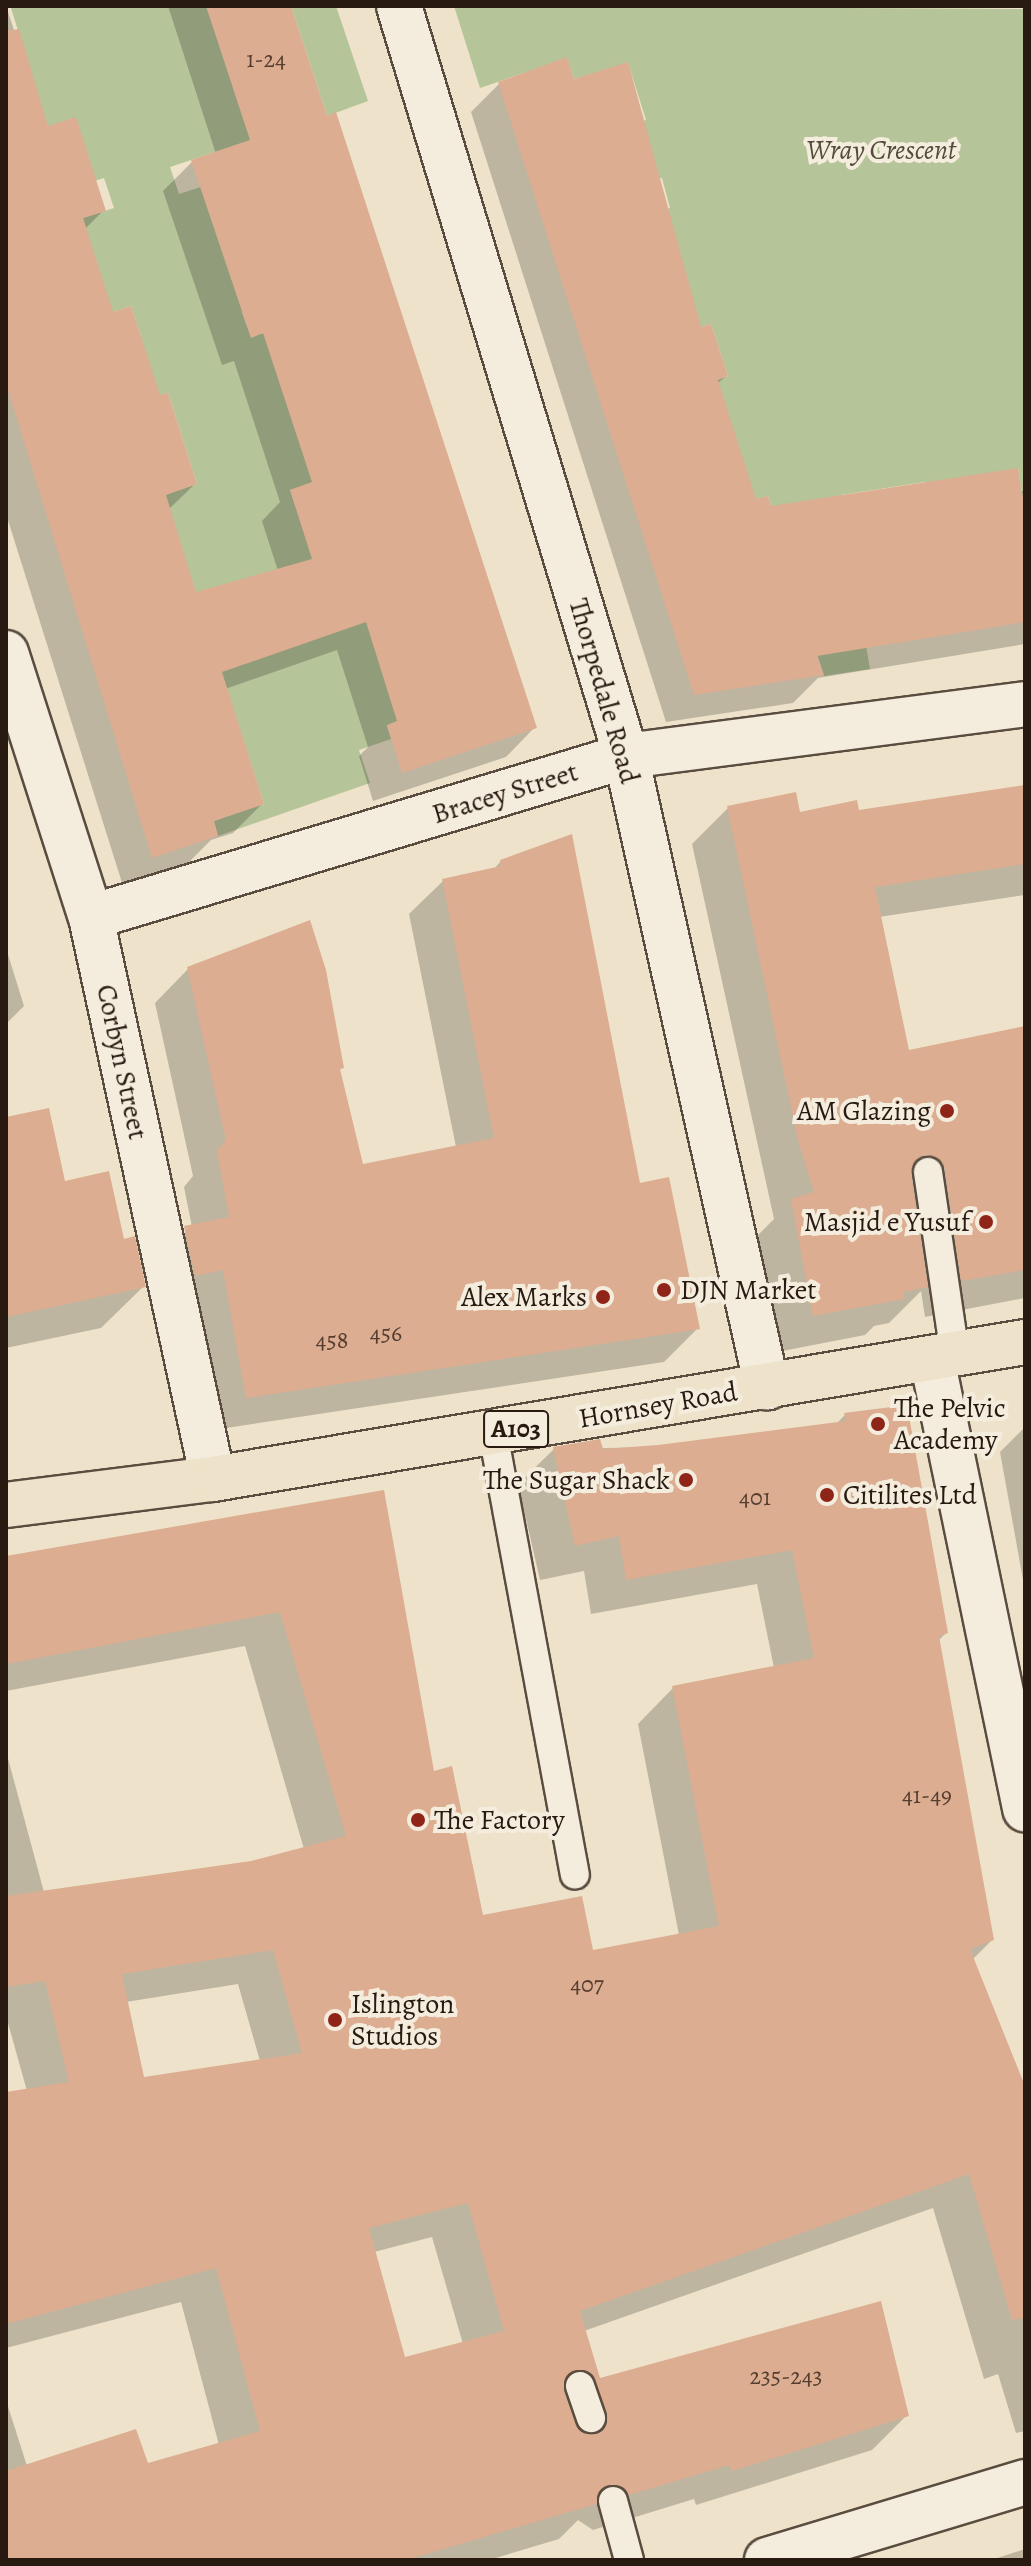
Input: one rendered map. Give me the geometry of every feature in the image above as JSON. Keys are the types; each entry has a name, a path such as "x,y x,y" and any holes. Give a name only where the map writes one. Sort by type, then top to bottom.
{"main road":[{"name":"Hornsey Road","path":"6,1505 213,1479 1025,1342"}],"street":[{"name":"Thorpedale Road","path":"399,6 626,756 767,1387"},
{"name":"Corbyn Street","path":"6,653 91,917 213,1479"},
{"name":"Bracey Street","path":"91,917 626,756 1025,704"},
{"path":"943,1357 1025,1810"},
{"path":"767,2560 1025,2482"}],"lane":[{"path":"928,1172 943,1357"},
{"path":"493,1433 575,1874"},
{"path":"580,2386 591,2418"},
{"path":"613,2501 629,2560"}],"green space":[{"path":"6,6 206,6 254,139 170,167 179,194 223,180 242,313 251,337 274,330 376,461 290,490 298,514 315,509 418,599 398,721 387,726 391,739 359,750 370,783 218,836 214,821 264,804 164,495 197,484 168,393 142,401 141,337 131,306 110,313 83,218 114,208 104,178 23,204 48,126 6,70 28,63 11,8"},
{"path":"291,6 336,6 368,101 327,116"},
{"name":"Wray Crescent","path":"454,6 1025,9 1025,510 1018,468 938,555 925,482 841,495 870,669 824,676 768,496 709,514 671,395 728,376 711,324 655,341 618,225 670,208 662,178 655,179 591,137 646,120 628,63 574,79 567,58 480,88"}],"building":[{"path":"206,6 291,6 327,116 336,112 537,728 402,773 387,725 397,721 366,622 222,672 264,804 214,821 218,836 152,858 6,383 6,31 19,29 48,126 76,117 106,211 83,218 113,312 131,306 160,395 168,393 197,484 166,495 196,592 312,559 290,490 312,482 263,333 251,338 191,160 250,140"},
{"path":"567,57 574,79 628,62 701,327 711,324 728,376 718,380 756,499 768,496 771,506 1018,468 1025,510 1025,622 817,656 824,675 694,695 498,82"},
{"path":"1025,785 1025,864 875,887 909,1050 1025,1026 1025,1270 961,1281 945,1169 935,1157 925,1155 917,1159 911,1174 928,1287 903,1292 904,1299 813,1316 791,1199 814,1192 798,1140 727,806 796,792 800,812 857,800 859,810"},
{"path":"572,834 640,1183 669,1177 700,1329 246,1398 223,1270 195,1276 184,1226 229,1217 217,1151 226,1140 187,967 310,920 326,970 344,1068 340,1069 363,1164 494,1138 442,879 501,866 500,860"},
{"path":"49,1108 65,1181 109,1171 124,1239 135,1236 146,1287 6,1317 6,1117"},
{"path":"907,1405 948,1633 939,1636 994,1940 970,1949 1025,2086 1025,2318 1012,2320 969,2174 580,2311 600,2378 881,2301 909,2416 732,2471 729,2465 629,2495 618,2485 608,2485 596,2504 406,2560 6,2560 6,2471 136,2429 148,2463 260,2431 216,2268 6,2324 6,2092 69,2082 45,1981 6,1987 6,1896 251,1861 346,1836 280,1612 6,1664 6,1556 384,1490 434,1771 452,1766 483,1915 582,1896 593,1950 719,1926 672,1686 814,1658 792,1550 626,1580 619,1536 575,1546 553,1447 600,1439 603,1449 658,1445 846,1421 844,1413","holes":["273,1950 302,2053 144,2077 122,1974","468,2203 504,2331 405,2357 369,2228","575,2370 592,2374 607,2412 604,2428 596,2434 579,2430 564,2392 567,2376"]}],"place":[{"name":"AM Glazing","path":"947,1111"},
{"name":"Masjid e Yusuf","path":"986,1222"},
{"name":"DJN Market","path":"664,1290"},
{"name":"Alex Marks","path":"603,1297"},
{"name":"The Pelvic Academy","path":"878,1424"},
{"name":"The Sugar Shack","path":"686,1480"},
{"name":"Citilites Ltd","path":"827,1495"},
{"name":"The Factory","path":"418,1820"},
{"name":"Islington Studios","path":"335,2020"}]}
